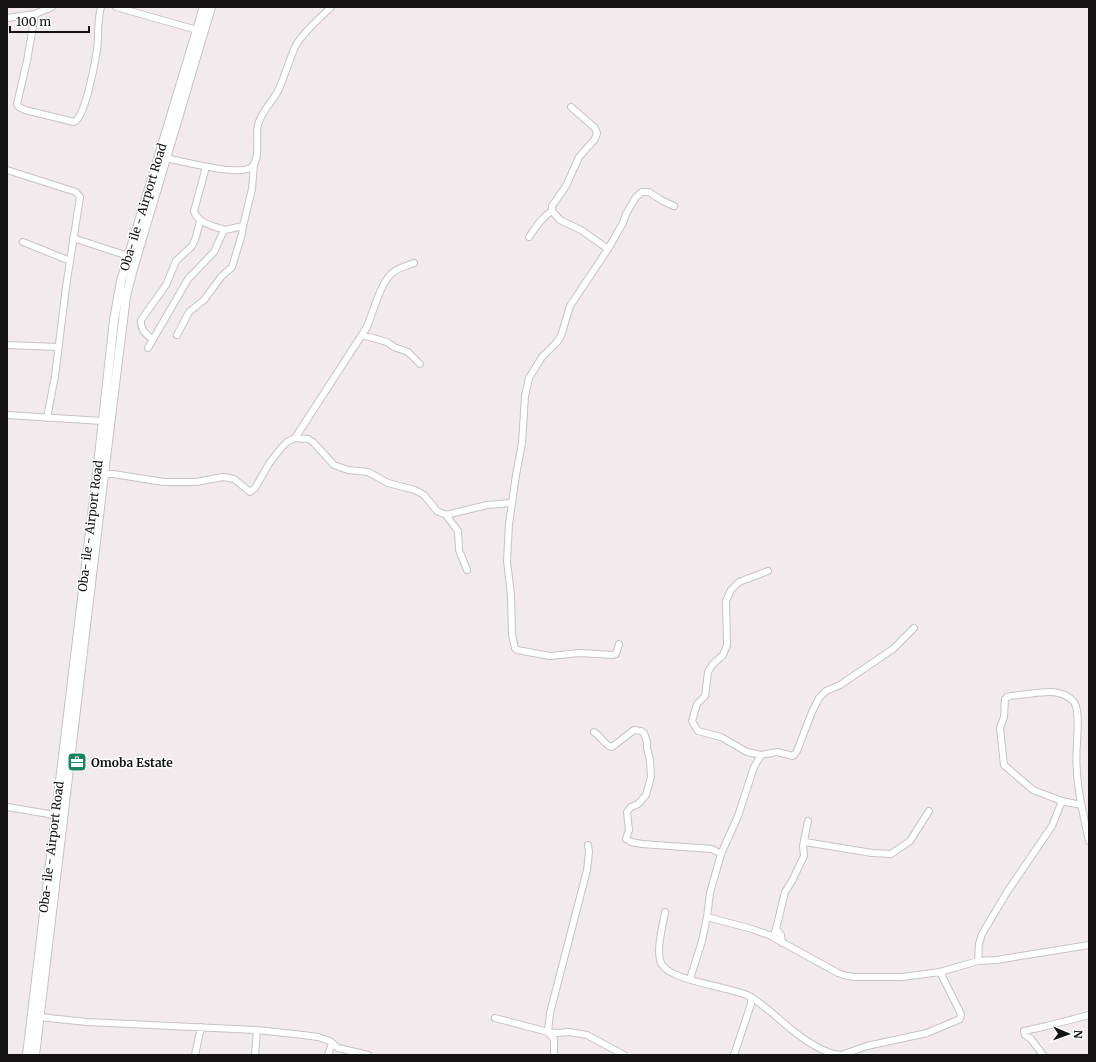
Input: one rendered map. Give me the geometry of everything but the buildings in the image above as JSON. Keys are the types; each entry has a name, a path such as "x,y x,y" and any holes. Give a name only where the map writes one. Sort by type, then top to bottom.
{"main road":[{"name":"Oba- ile - Airport Road","path":"27,1055 39,1017 75,684 100,474 126,296 165,158 204,7"},
{"name":"Oba- ile - Airport Road","path":"100,474 102,420 114,320 121,281 190,65 211,7"},
{"name":"Oba- ile - Airport Road","path":"35,1055 33,1035 55,815 75,684"}],"street":[{"path":"7,18 35,14 52,7"},
{"path":"35,14 27,61 17,102 18,106 25,110 74,122 80,117 92,80 97,52 101,7"},
{"path":"116,7 197,30"},
{"path":"177,335 189,312 204,300 218,281 232,268 242,234 252,188 258,125 267,106 278,91 296,46 310,28 331,7"},
{"path":"572,108 594,128 597,133 595,139 579,157 566,186 552,206 552,211 560,220 581,230 608,249"},
{"path":"165,158 222,170 244,170 250,168 254,164"},
{"path":"206,167 194,211 197,218 225,230 243,226"},
{"path":"7,170 76,192 80,201 73,238 55,376 47,418"},
{"path":"620,644 616,654 613,656 580,653 550,656 517,650 515,648 512,635 511,595 507,561 509,524 522,443 525,396 528,378 542,357 561,336 570,306 608,249 636,197 642,192 649,192 674,206"},
{"path":"530,237 539,222 546,214 552,211"},
{"path":"153,340 143,331 141,320 166,286 176,261 192,246 200,220"},
{"path":"148,348 188,279 214,252 225,230"},
{"path":"73,238 128,256"},
{"path":"24,242 70,261"},
{"path":"100,474 164,482 196,482 222,477 234,479 250,492 255,488 270,462 282,447 287,442 295,438 362,335 373,314 375,303 385,282 391,274 414,263"},
{"path":"362,335 387,342 394,347 408,352 420,364"},
{"path":"7,345 58,347"},
{"path":"7,415 102,420"},
{"path":"295,438 313,442 334,465 348,470 368,472 388,483 415,490 424,495 437,511 446,514 487,505 512,503"},
{"path":"446,514 458,531 459,550 467,570"},
{"path":"768,571 740,582 731,590 726,601 727,645 723,655 712,665 708,672 705,696 697,704 692,721 698,731 721,737 747,752 761,755 777,752 793,756 797,751 819,698 826,691 840,685 893,649 914,628"},
{"path":"1081,805 1062,801 1033,790 1004,765 1000,728 1004,717 1005,699 1007,697 1051,691 1064,695 1074,702 1076,706 1078,727 1076,769 1081,805 1089,841"},
{"path":"594,732 602,738 607,746 612,747 634,730 641,731 645,736 650,760 651,777 646,795 638,804 631,807 627,812 629,830 626,839 631,842 642,844 712,849 720,854"},
{"path":"690,979 708,917 710,893 720,854 738,816 754,767 761,755"},
{"path":"978,961 978,944 982,934 1007,892 1052,826 1062,801"},
{"path":"7,807 55,815"},
{"path":"804,842 872,853 891,854 910,842 929,811"},
{"path":"773,937 785,892 804,856 804,842 808,821"},
{"path":"554,1055 554,1039 548,1032 552,1002 565,960 587,870 589,852 588,845"},
{"path":"665,912 660,943 660,957 661,965 667,971 751,997 815,1047 823,1051 841,1055 850,1054 867,1046 927,1033 960,1019 961,1014 940,972"},
{"path":"708,917 752,929 773,937 838,973 847,976 902,977 940,972 978,961 996,960 1089,945"},
{"path":"776,929 781,935 782,943"},
{"path":"734,1055 751,1004 751,997"},
{"path":"751,1004 759,1002"},
{"path":"1043,1055 1031,1039 1025,1035 1024,1030 1047,1026 1089,1015"},
{"path":"39,1017 87,1022 257,1030 303,1034 318,1037 332,1043 338,1048 368,1055"},
{"path":"495,1018 548,1032 569,1032 587,1035 624,1055"},
{"path":"195,1055 201,1027"},
{"path":"255,1055 257,1030"},
{"path":"328,1055 332,1043"}],"place":[{"name":"Omoba Estate","path":"77,762"}]}
